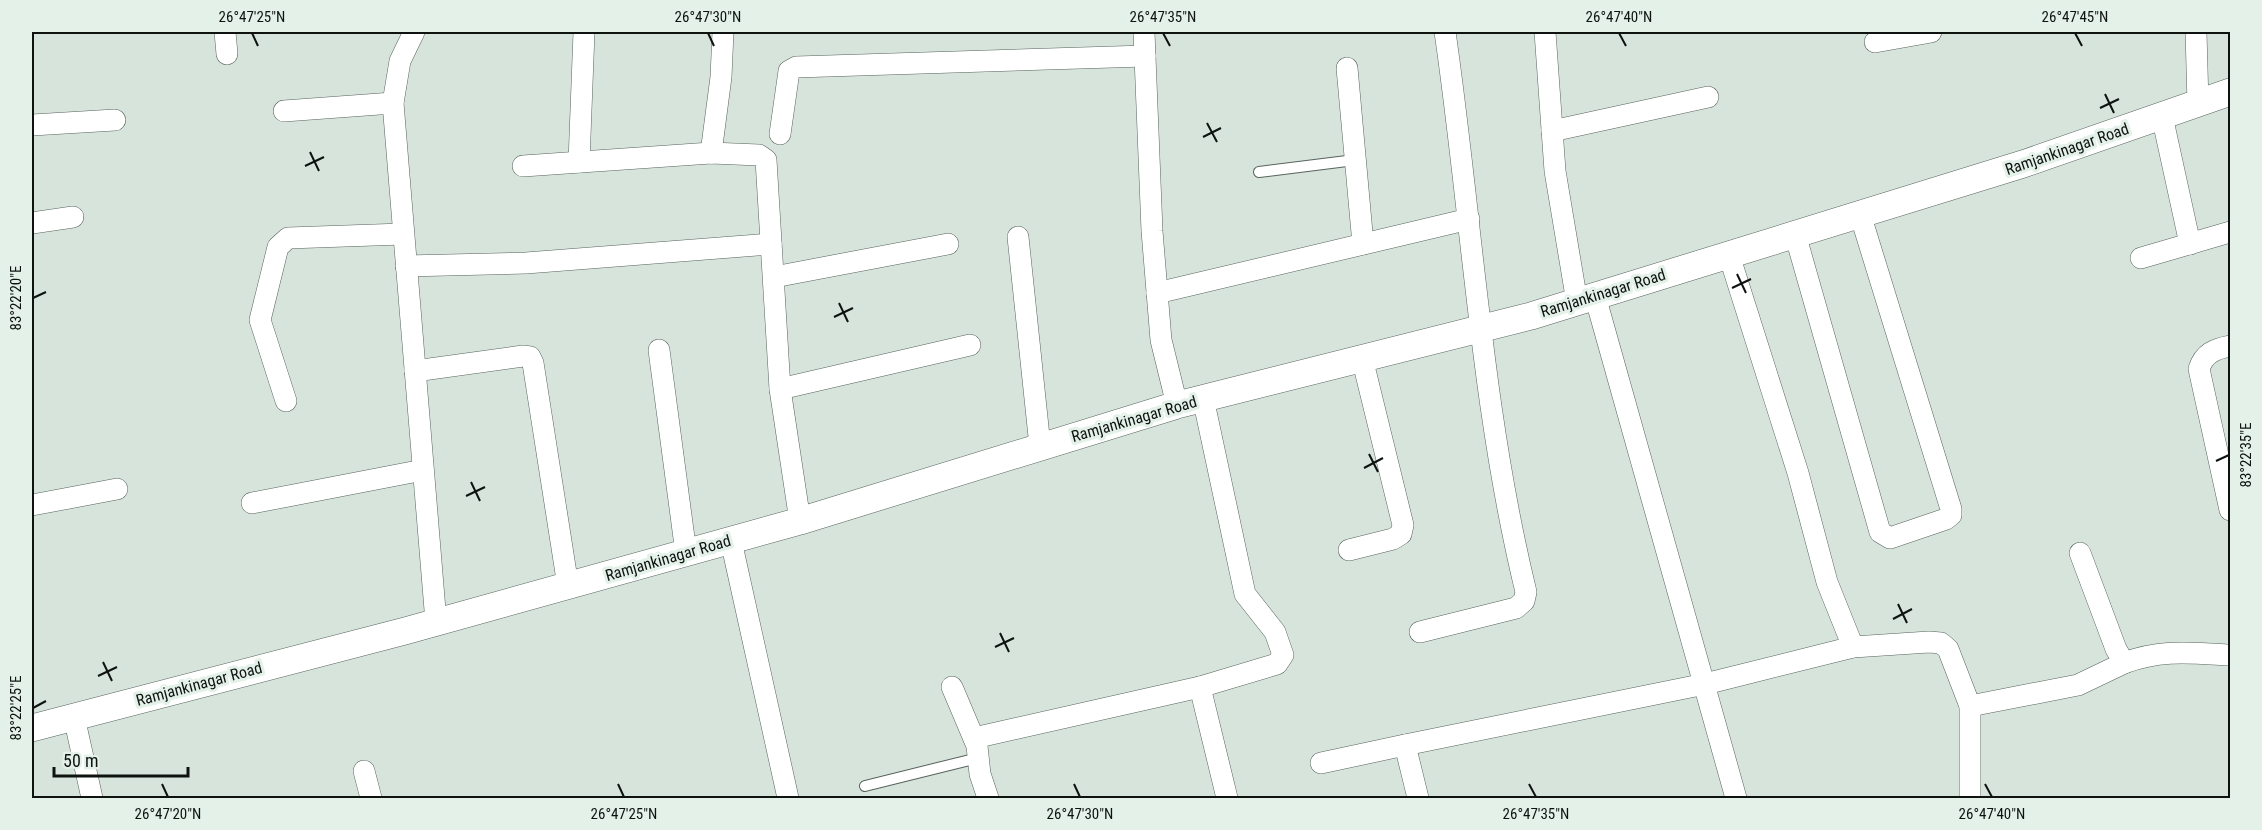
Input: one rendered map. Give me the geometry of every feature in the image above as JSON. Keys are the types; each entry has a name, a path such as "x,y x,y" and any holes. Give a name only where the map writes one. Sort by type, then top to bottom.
{"street":[{"path":"225,32 227,54"},
{"path":"414,32 400,61 393,103 436,622"},
{"path":"579,162 584,32"},
{"path":"711,153 722,77 723,32"},
{"path":"1144,32 1152,231 1161,340 1177,405"},
{"path":"1420,632 1516,609 1524,601 1526,592 1508,519 1483,361 1482,328 1445,32"},
{"path":"1545,32 1555,171 1586,299 1705,684 1736,798"},
{"path":"1875,42 1927,32"},
{"path":"2196,32 2198,104"},
{"path":"780,134 789,71 796,67 1145,56"},
{"path":"1347,68 1363,244"},
{"name":"Ramjankinagar Road","path":"32,728 436,622 731,541 1177,405 1482,328 1586,299 2023,165 2230,92"},
{"path":"1552,131 1708,96"},
{"path":"284,111 393,103"},
{"path":"2162,116 2190,244"},
{"path":"32,125 115,120"},
{"path":"523,166 711,153 759,155 766,160 780,389 800,521"},
{"path":"1795,234 1880,532 1890,538 1946,519 1951,515 1951,510 1860,214"},
{"path":"32,223 73,217"},
{"path":"1157,293 1469,219"},
{"path":"2141,258 2230,232"},
{"path":"286,401 260,320 281,242 288,238 404,234"},
{"path":"1018,237 1040,446"},
{"path":"406,266 525,262 771,244"},
{"path":"774,278 948,244"},
{"path":"1729,255 1798,473 1827,582 1853,647"},
{"path":"780,389 970,345"},
{"path":"2230,346 2209,353 2202,360 2199,369 2230,510"},
{"path":"659,351 686,553"},
{"path":"415,371 523,356 530,357 533,363 568,586"},
{"path":"1349,550 1393,539 1401,534 1403,525 1362,358"},
{"path":"976,748 1277,664 1282,655 1275,632 1245,594 1203,398"},
{"path":"252,503 423,470"},
{"path":"32,505 117,489"},
{"path":"731,541 788,798"},
{"path":"2080,554 2116,650 2124,663"},
{"path":"1321,763 1705,684 1853,647 1941,643 1948,649 1970,706 1970,798"},
{"path":"1970,706 2078,686 2124,663 2168,651 2230,655"},
{"path":"952,687 976,748 987,798"},
{"path":"1200,687 1227,798"},
{"path":"74,717 92,798"},
{"path":"1405,745 1418,798"},
{"path":"364,771 371,798"}],"lane":[{"path":"1259,172 1355,160"},
{"path":"865,786 976,748"}]}
